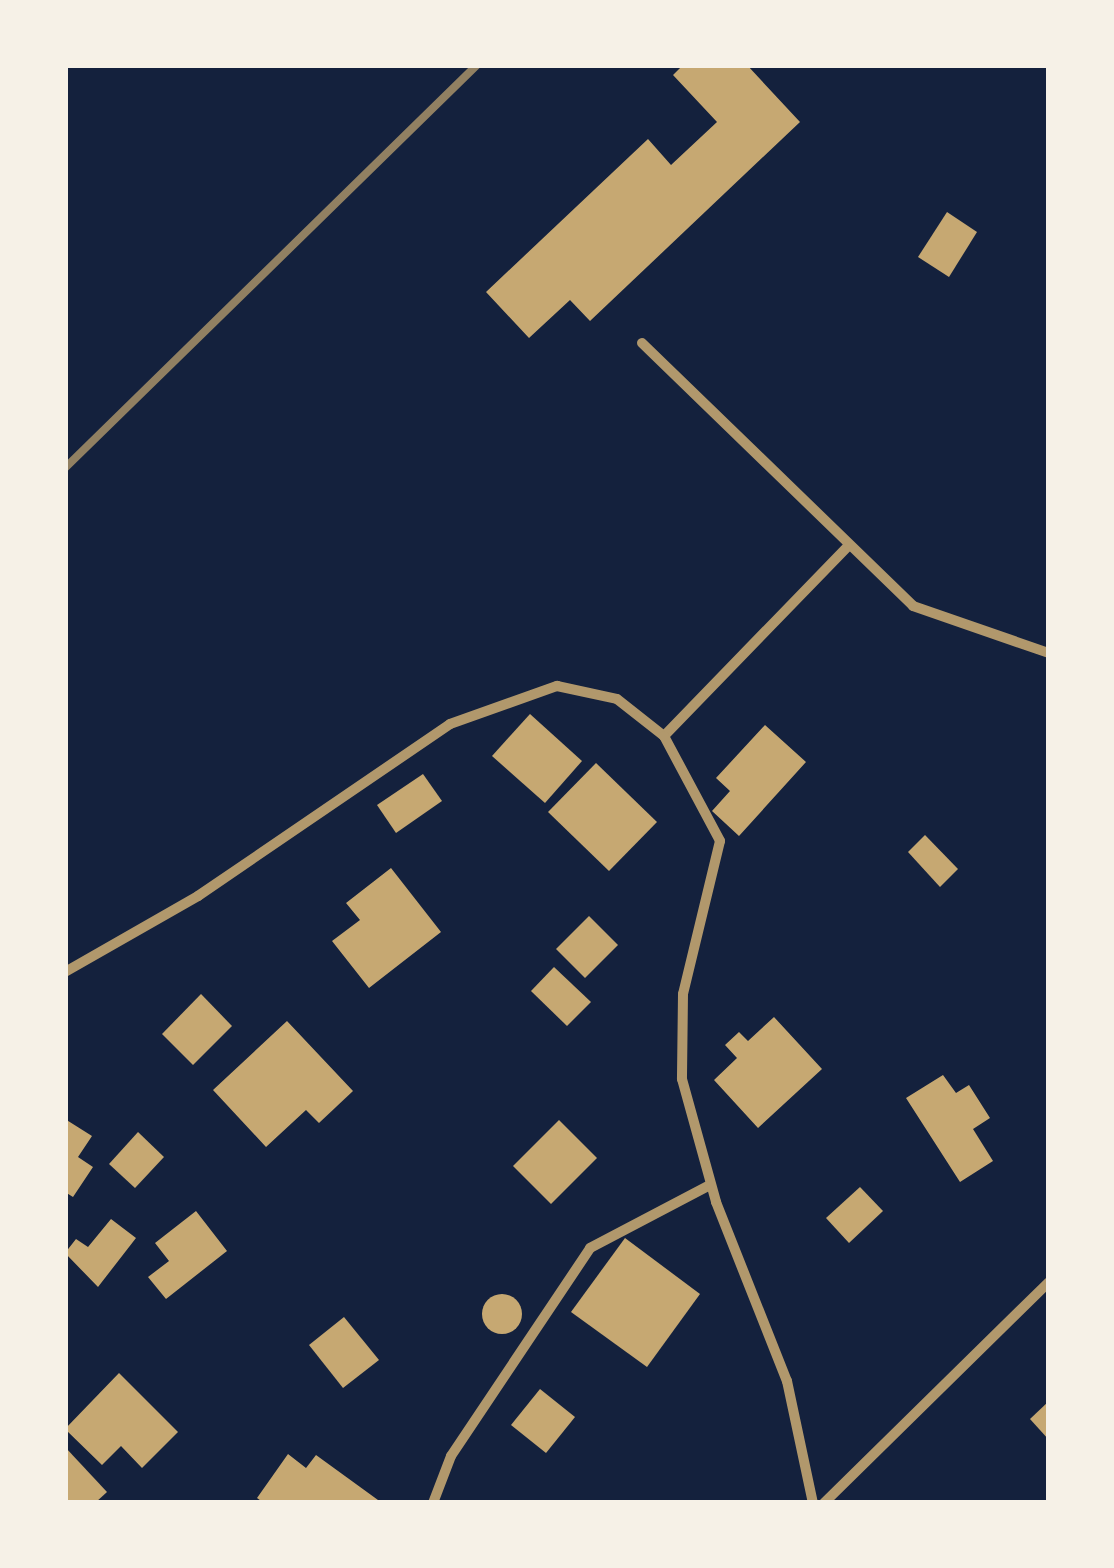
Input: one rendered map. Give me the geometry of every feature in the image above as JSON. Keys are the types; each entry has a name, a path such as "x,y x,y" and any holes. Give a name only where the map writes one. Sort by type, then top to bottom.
{"street":[{"path":"642,344 912,606 1049,653"},
{"path":"664,736 848,546"},
{"path":"65,972 198,896 450,724 558,686 618,699 664,736 720,841 683,994 682,1079 710,1185 787,1381 814,1503"},
{"path":"433,1503 451,1456 590,1248 710,1185"},
{"path":"824,1503 1049,1282"}],"building":[{"path":"683,65 747,65 800,122 590,321 570,300 529,338 486,292 648,139 671,165 717,122 673,75"},
{"path":"947,212 977,232 949,277 918,257"},
{"path":"530,714 582,761 545,803 492,756"},
{"path":"765,725 806,762 739,836 712,811 730,791 716,778"},
{"path":"596,763 657,822 609,871 548,812"},
{"path":"423,774 442,801 396,833 377,805"},
{"path":"925,835 958,869 940,887 908,852"},
{"path":"391,868 441,932 369,988 332,941 360,920 346,903"},
{"path":"589,916 618,945 585,978 556,949"},
{"path":"554,967 591,1002 567,1026 531,991"},
{"path":"201,994 232,1026 193,1065 162,1034"},
{"path":"774,1017 822,1069 758,1128 714,1080 737,1058 725,1045 739,1032 748,1041"},
{"path":"287,1021 353,1091 319,1123 306,1110 266,1147 213,1090"},
{"path":"943,1075 956,1093 969,1085 990,1118 973,1129 993,1161 960,1182 906,1098"},
{"path":"65,1119 92,1136 78,1157 93,1167 73,1197 65,1192"},
{"path":"559,1120 597,1158 551,1204 513,1166"},
{"path":"138,1132 164,1157 135,1188 109,1164"},
{"path":"860,1187 883,1211 849,1243 826,1218"},
{"path":"196,1211 227,1251 166,1299 148,1277 169,1261 155,1243"},
{"path":"111,1219 136,1238 98,1287 65,1253 76,1239 88,1247"},
{"path":"625,1238 700,1294 647,1367 571,1312"},
{"path":"502,1294 516,1300 522,1314 516,1328 502,1334 488,1328 482,1314 488,1300"},
{"path":"344,1317 379,1360 343,1388 309,1345"},
{"path":"119,1373 178,1432 142,1468 121,1446 102,1465 65,1429"},
{"path":"540,1389 575,1417 546,1453 511,1425"},
{"path":"1049,1401 1049,1440 1030,1419"},
{"path":"65,1447 107,1492 95,1503 65,1503"},
{"path":"288,1454 306,1468 316,1455 378,1500 264,1503 257,1498"}],"railway":[{"path":"65,468 477,65"}]}
